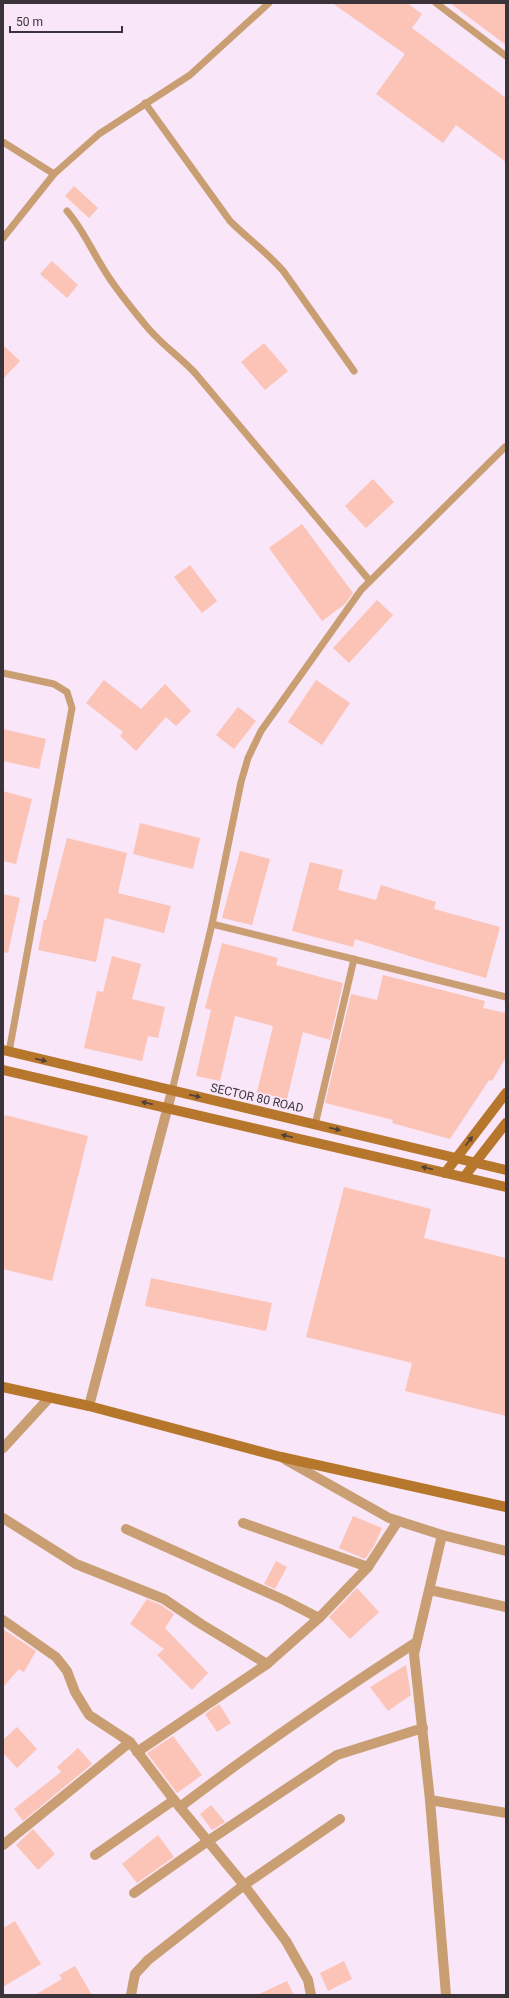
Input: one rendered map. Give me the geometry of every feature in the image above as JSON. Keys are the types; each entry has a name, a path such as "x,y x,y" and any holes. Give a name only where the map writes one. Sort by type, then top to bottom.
{"street":[{"name":"SECTOR 80 ROAD","path":"6,1051 506,1170"},
{"path":"3,1070 506,1187"},
{"path":"89,1406 166,1108 172,1091"},
{"path":"445,1173 506,1093"},
{"path":"464,1177 506,1123"},
{"path":"3,1387 89,1406 280,1457 506,1508"},
{"path":"3,1448 49,1398"},
{"path":"280,1457 389,1518 442,1536 506,1551"},
{"path":"3,1518 76,1564 164,1599 201,1624 267,1664"},
{"path":"137,1752 267,1664 319,1618 368,1567 398,1521"},
{"path":"243,1523 368,1567"},
{"path":"126,1529 284,1600 319,1618"},
{"path":"442,1536 414,1654 430,1800 446,1995"},
{"path":"430,1590 506,1607"},
{"path":"3,1620 56,1657 67,1671 75,1692 89,1715 130,1742 177,1803 244,1885 286,1941 308,1980 311,1995"},
{"path":"95,1855 177,1803 242,1760 311,1711 416,1643"},
{"path":"134,1893 208,1841 337,1755 423,1728"},
{"path":"3,1845 130,1742"},
{"path":"430,1800 506,1813"},
{"path":"131,1995 135,1974 148,1960 244,1885 340,1819"}],"lane":[{"path":"3,238 54,174 99,134 190,74 269,3"},
{"path":"436,3 506,56"},
{"path":"145,103 230,221 244,236 273,259 284,272 354,371"},
{"path":"3,142 54,174"},
{"path":"67,211 76,222 104,270 144,324 158,340 181,358 195,373 271,466 370,581"},
{"path":"172,1091 212,924 241,782 248,758 261,731 361,590 505,446"},
{"path":"3,673 54,684 67,692 72,708 6,1051"},
{"path":"212,924 506,997"},
{"path":"315,1125 354,959"}],"building":[{"path":"332,3 407,3 422,14 412,28 506,98 506,162 456,125 443,143 376,94 405,54"},
{"path":"450,3 506,3 506,45"},
{"path":"74,186 98,208 89,218 65,196"},
{"path":"52,261 78,285 67,298 40,274"},
{"path":"264,343 288,371 265,390 241,362"},
{"path":"3,345 20,361 3,379"},
{"path":"373,479 394,502 366,528 345,506"},
{"path":"302,524 353,593 345,604 322,621 269,548"},
{"path":"190,565 217,601 202,613 174,577"},
{"path":"377,600 393,615 349,663 333,648"},
{"path":"104,680 141,709 165,684 191,711 176,726 166,717 136,751 120,736 123,732 86,703"},
{"path":"316,680 350,703 322,745 288,722"},
{"path":"238,707 256,721 234,749 216,735"},
{"path":"3,729 46,739 39,769 3,761"},
{"path":"3,791 32,799 16,864 3,861"},
{"path":"140,823 200,838 193,869 133,854"},
{"path":"67,838 127,853 118,893 171,906 164,933 105,918 96,962 38,950 44,920 46,920"},
{"path":"240,851 270,859 252,925 222,918"},
{"path":"310,862 343,870 338,890 376,900 381,885 436,902 434,909 500,927 486,978 355,939 353,947 292,931"},
{"path":"3,894 20,898 8,953 3,952"},
{"path":"222,943 278,958 276,965 343,983 330,1040 303,1032 287,1099 257,1092 273,1026 235,1016 220,1081 196,1076 211,1010 205,1008"},
{"path":"112,956 141,964 132,999 165,1007 158,1038 148,1036 142,1061 84,1048 97,991 103,992"},
{"path":"383,975 485,1001 483,1008 506,1013 506,1057 492,1081 489,1080 450,1139 392,1123 393,1120 325,1103 351,994 377,1000"},
{"path":"5,1115 88,1136 52,1281 3,1269 3,1123"},
{"path":"344,1187 431,1209 424,1238 506,1258 506,1416 405,1391 412,1363 306,1337"},
{"path":"151,1278 272,1303 266,1331 145,1306"},
{"path":"353,1516 382,1528 374,1546 365,1559 339,1548"},
{"path":"276,1561 287,1567 275,1589 264,1584"},
{"path":"357,1588 379,1612 350,1639 329,1617"},
{"path":"147,1599 161,1605 174,1614 165,1628 208,1673 192,1690 157,1655 164,1649 130,1624"},
{"path":"3,1629 36,1651 24,1672 19,1669 3,1687"},
{"path":"406,1665 411,1695 388,1711 370,1687"},
{"path":"219,1704 231,1723 217,1732 205,1714"},
{"path":"17,1727 37,1749 17,1768 3,1753 3,1740"},
{"path":"173,1736 202,1775 177,1793 147,1753"},
{"path":"78,1748 92,1764 23,1821 14,1809 61,1772 57,1767"},
{"path":"211,1805 225,1822 212,1830 200,1814"},
{"path":"33,1829 55,1854 38,1870 16,1845"},
{"path":"158,1835 174,1857 137,1883 122,1864"},
{"path":"15,1921 41,1964 3,1987 3,1928"},
{"path":"344,1961 352,1979 328,1991 320,1973"},
{"path":"75,1966 92,1995 35,1995 62,1979 59,1975"},
{"path":"287,1981 294,1995 257,1995"}]}
